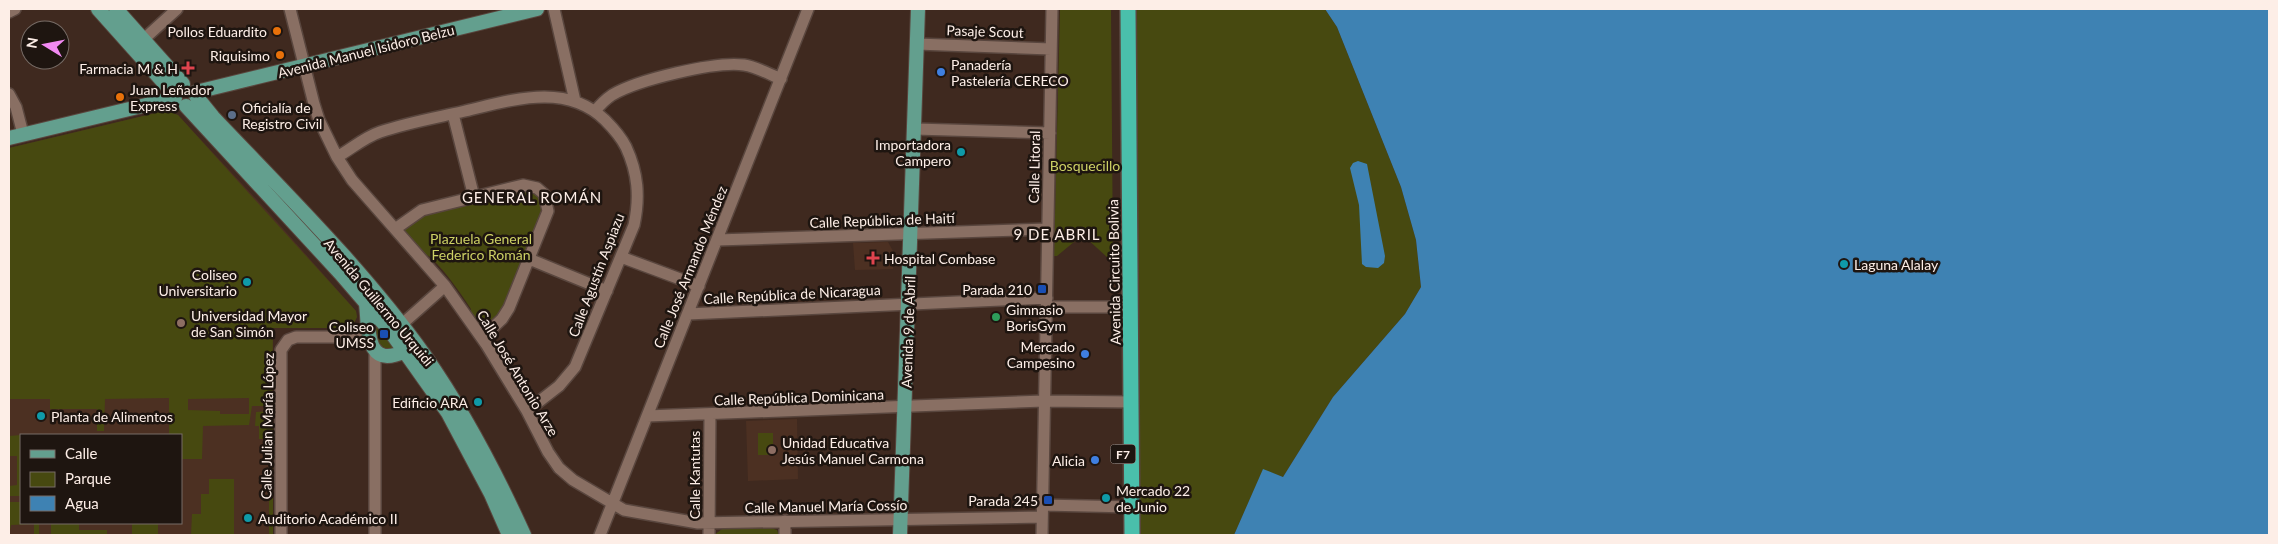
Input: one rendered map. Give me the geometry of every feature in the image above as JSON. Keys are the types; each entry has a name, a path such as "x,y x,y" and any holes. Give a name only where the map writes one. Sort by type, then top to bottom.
{"highway":[{"name":"Avenida Circuito Bolivia","path":"1119,9 1127,308"},
{"name":"Avenida Circuito Bolivia","path":"1128,9 1127,402 1128,507 1132,535"},
{"name":"Avenida Circuito Bolivia","path":"1124,535 1128,507"}],"main road":[{"name":"Avenida Guillermo Urquidi","path":"98,9 178,99 328,260 405,351 448,413 491,494 507,535"},
{"path":"9,138 178,99 192,103 196,94 192,86 183,84 116,9"},
{"name":"Avenida Manuel Isidoro Belzu","path":"196,94 537,9"},
{"name":"Avenida 9 de Abril","path":"900,535 918,9"},
{"path":"178,99 176,88 183,84"},
{"name":"Avenida Guillermo Urquidi","path":"196,94 213,117 302,211 401,325 452,396 487,458 524,535"},
{"path":"366,304 368,337 375,350 389,355 398,355 405,351"}],"street":[{"path":"9,12 15,9"},
{"path":"144,39 177,9"},
{"name":"Calle José Antonio Arze","path":"290,9 319,120 337,157 352,180 445,286 482,338 527,411 559,468 573,480 612,504"},
{"path":"554,9 576,101"},
{"name":"Calle José Armando Méndez","path":"600,535 808,9"},
{"name":"Calle Litoral","path":"1042,535 1052,9"},
{"name":"Pasaje Scout","path":"917,44 1051,48"},
{"path":"595,111 610,96 625,88 683,72 716,66 743,65 780,79"},
{"path":"9,94 16,107 23,134"},
{"name":"Calle Agustín Aspiazu","path":"337,157 380,132 527,97 557,97 576,101 595,111 613,128 624,142 632,160 637,183 638,206 634,225 575,367 559,386 527,411"},
{"path":"453,114 474,197"},
{"path":"915,129 1050,133"},
{"path":"395,229 422,210 523,185 537,188 544,194 548,211 509,308 502,319 482,338"},
{"name":"Calle República de Haití","path":"717,240 1048,229"},
{"path":"621,257 699,286"},
{"path":"529,259 607,291"},
{"path":"401,325 445,286"},
{"name":"Calle República de Nicaragua","path":"688,314 908,304 1047,302 1127,308"},
{"name":"Calle Julian María López","path":"281,535 281,350 288,340 296,337 368,337"},
{"path":"375,350 375,535"},
{"name":"Calle República Dominicana","path":"647,416 905,408 1044,401 1127,402"},
{"name":"Calle Kantutas","path":"709,530 710,415"},
{"name":"Calle Manuel María Cossío","path":"612,504 624,510 709,530 785,522 1042,517"},
{"path":"1043,505 1128,507"},
{"path":"784,535 785,522"}],"shaded area":[{"name":"Universidad Mayor de San Simón","path":"160,112 170,112 178,115 270,214 356,311 357,317 353,325 344,328 273,328 273,535 9,535 9,148"},
{"name":"Hospital Combase","path":"888,242 893,251 893,269 855,270 853,243"},
{"name":"Unidad Educativa Jesús Manuel Carmona","path":"797,419 798,479 748,481 746,421"}],"green space":[{"name":"Bosquecillo","path":"1060,9 1111,9 1113,257 1108,258 1085,237 1080,237 1057,256 1054,256"},
{"path":"1134,9 1325,9 1337,27 1401,187 1416,240 1421,287 1405,314 1333,397 1283,477 1263,470 1234,535 1138,535"},
{"name":"Universidad Mayor de San Simón","path":"160,112 170,112 178,115 356,311 357,317 353,325 344,328 273,328 272,406 252,406 249,425 203,426 202,459 182,459 182,434 169,434 169,398 105,399 104,431 97,431 97,409 50,409 50,399 9,399 9,148","holes":["249,398 249,414 220,414 220,411 188,410 188,399"]},
{"name":"Plazuela General Federico Román","path":"524,189 538,193 544,207 515,287 498,316 487,328 482,328 470,317 471,309 442,270 430,257 421,254 409,242 404,234 406,226 417,219 455,205"},
{"path":"374,322 397,350 392,352 377,347"},
{"path":"273,411 273,439 259,439 259,426 255,426 256,412"},
{"path":"758,433 773,433 773,455 758,455"},
{"path":"20,435 20,496 9,496 9,486 17,485 17,456 9,456 9,436"},
{"path":"269,458 273,458 273,535 269,535"},
{"path":"209,479 234,479 234,535 191,535 192,514 201,514 201,494 209,494"},
{"path":"9,502 20,502 20,524 34,524 11,525 9,535"},
{"path":"34,524 39,524 39,535 34,535"},
{"path":"51,524 79,524 79,530 107,530 107,535 51,535"},
{"path":"132,524 158,524 158,535 132,535"},
{"path":"771,528 777,530 779,535 714,535 722,529"}],"water":[{"name":"Laguna Alalay","path":"1325,9 2269,9 2269,535 1234,535 1263,469 1283,477 1333,397 1405,314 1421,287 1416,240 1401,187 1337,27"},
{"path":"1358,161 1367,164 1385,256 1384,263 1378,268 1366,267 1362,264 1359,205 1350,168 1353,163"}],"place":[{"name":"Pollos Eduardito","path":"277,31"},
{"name":"Riquisimo","path":"280,55"},
{"name":"Farmacia M & H","path":"188,68"},
{"name":"Panadería Pastelería CERECO","path":"941,72"},
{"name":"Juan Leñador Express","path":"120,97"},
{"name":"Oficialía de Registro Civil","path":"232,115"},
{"name":"Importadora Campero","path":"961,152"},
{"name":"Hospital Combase","path":"873,258"},
{"name":"Laguna Alalay","path":"1844,264"},
{"name":"Coliseo Universitario","path":"247,282"},
{"name":"Parada 210","path":"1042,289"},
{"name":"Gimnasio BorisGym","path":"996,317"},
{"name":"Universidad Mayor de San Simón","path":"181,323"},
{"name":"Coliseo UMSS","path":"384,334"},
{"name":"Mercado Campesino","path":"1085,354"},
{"name":"Edificio ARA","path":"478,402"},
{"name":"Planta de Alimentos","path":"41,416"},
{"name":"Unidad Educativa Jesús Manuel Carmona","path":"772,450"},
{"name":"Alicia","path":"1095,460"},
{"name":"Mercado 22 de Junio","path":"1106,498"},
{"name":"Parada 245","path":"1048,500"},
{"name":"Auditorio Académico II","path":"248,518"}],"district":[{"name":"GENERAL ROMÁN","path":"532,197"},
{"name":"9 DE ABRIL","path":"1057,234"}]}
